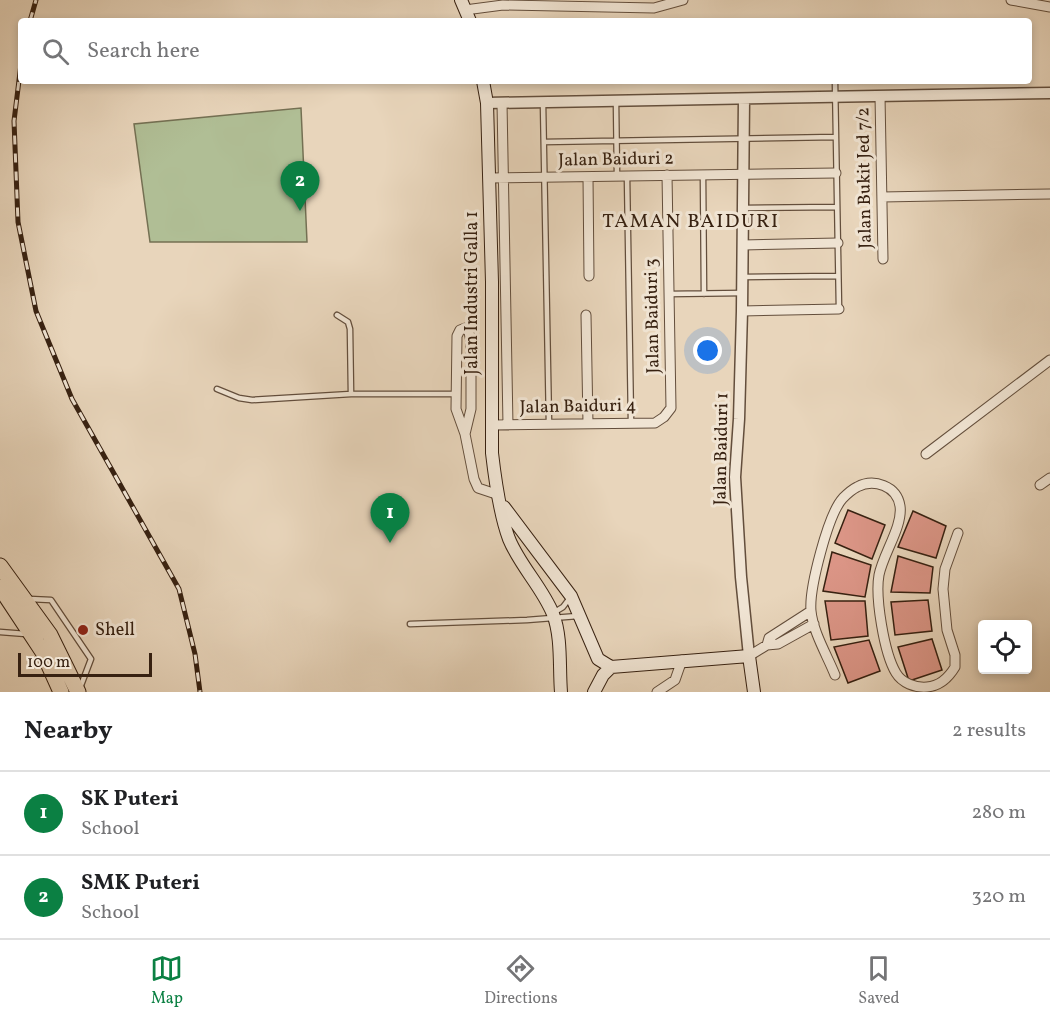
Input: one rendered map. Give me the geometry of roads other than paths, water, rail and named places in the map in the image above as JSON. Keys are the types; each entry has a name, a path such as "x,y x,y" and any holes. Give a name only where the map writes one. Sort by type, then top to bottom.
{"highway":[{"path":"0,566 50,635 78,692"},
{"path":"0,587 43,652 61,692"}],"main road":[{"name":"Jalan Industri Galla 1","path":"484,84 487,103 492,282 490,425 492,453 509,538 553,615"},
{"path":"500,499 571,596 598,659 611,667 749,656 754,692"},
{"path":"553,615 557,635 561,692"},
{"path":"594,692 603,675 611,667"}],"street":[{"path":"466,10 503,5 654,8 683,0"},
{"path":"1011,0 1050,7"},
{"path":"487,103 1050,93"},
{"name":"Jalan Bukit Jed 7/2","path":"880,96 883,259"},
{"name":"Jalan Baiduri 1","path":"744,99 743,293 735,477 741,577 749,656"},
{"path":"502,102 508,425"},
{"name":"Jalan Baiduri 2","path":"489,178 836,172"},
{"name":"Jalan Baiduri 3","path":"664,417 671,408 667,175"},
{"path":"588,177 589,276"},
{"path":"882,197 1050,194"},
{"path":"743,245 838,243"},
{"path":"742,311 839,309"},
{"path":"586,315 588,424"},
{"path":"465,434 471,409 471,342 469,332 465,328 460,330 457,336 456,409 465,434 478,488 500,499"},
{"path":"926,454 1050,360"},
{"name":"Jalan Baiduri 4","path":"490,425 654,423 664,417"},
{"path":"1040,485 1050,478"},
{"path":"835,675 811,611 812,592 825,536 842,499 857,487 870,483 883,485 896,494 900,505 900,516 884,556 879,576 878,599 884,640 896,673 906,683 926,687 934,686 951,674 955,667 955,655 947,630 943,589 945,569 958,533"},
{"path":"767,645 770,638 811,611"},
{"path":"749,656 767,645 778,644 814,624"},
{"path":"657,692 675,680 682,660"}],"lane":[{"path":"835,84 839,309"},
{"path":"616,100 617,141 622,176 631,423"},
{"path":"543,102 549,424"},
{"path":"544,142 836,137"},
{"path":"703,175 704,294"},
{"path":"743,208 837,207"},
{"path":"743,277 838,276"},
{"path":"669,294 743,293"},
{"path":"337,315 348,322 350,329 351,394"},
{"path":"217,389 239,398 252,400 351,394 456,394"},
{"path":"553,615 571,596"},
{"path":"24,599 51,600 91,659 78,692"},
{"path":"410,624 540,619 553,615 580,616"},
{"path":"0,632 32,634"}],"railway":[{"path":"31,18 36,0"},
{"path":"19,84 14,121 18,222 36,311 72,399 179,589 195,654 200,692"}],"place":[{"name":"SMK Puteri","path":"300,211"},
{"name":"SK Puteri","path":"390,543"},
{"name":"Shell","path":"83,630"}],"district":[{"name":"TAMAN BAIDURI","path":"691,222"}]}
